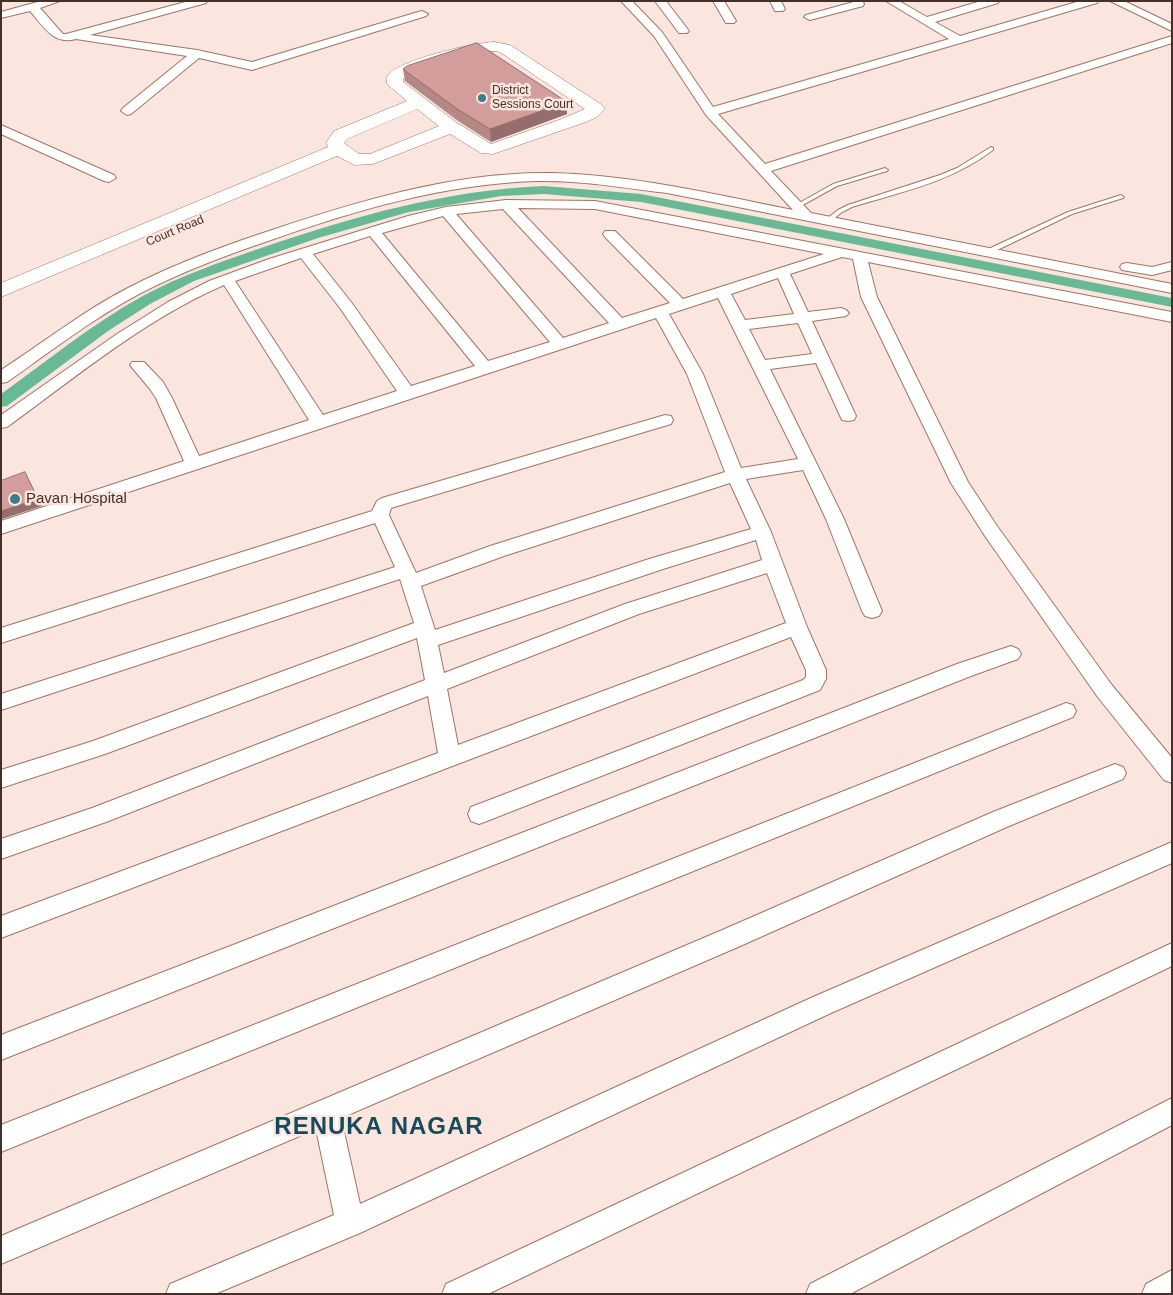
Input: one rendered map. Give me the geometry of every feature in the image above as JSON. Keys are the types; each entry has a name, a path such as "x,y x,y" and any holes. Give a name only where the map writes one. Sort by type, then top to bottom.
{"street":[{"path":"1,15 54,1"},
{"path":"33,7 61,38 79,36 202,1"},
{"path":"626,1 658,34 710,112 801,211"},
{"path":"660,1 683,31"},
{"path":"718,1 730,21"},
{"path":"891,1 960,40"},
{"path":"926,22 994,1"},
{"path":"710,112 1093,1"},
{"path":"1115,1 1172,28"},
{"path":"810,17 861,3"},
{"path":"79,36 196,54 252,66 422,14"},
{"path":"763,169 1172,39"},
{"path":"493,46 504,48 596,109 586,116 493,149 487,149 451,127 419,102 396,84 395,78 400,73 461,52 493,46"},
{"path":"127,111 196,54"},
{"path":"343,154 335,143 340,135 419,102"},
{"name":"Court Road","path":"1,291 343,154 362,160 373,159 451,127"},
{"path":"1,129 110,178"},
{"name":"Court Road","path":"1,305 343,154"},
{"path":"1,378 118,300 176,269 273,234 344,212 422,192 482,182 536,177 601,181 667,189 801,211 847,229 986,252 1172,289"},
{"path":"506,204 620,325"},
{"path":"1,423 103,349 198,292 227,279 304,252 446,211 506,204 595,205 841,250 859,256 1172,317"},
{"path":"446,211 560,344"},
{"path":"841,250 847,229"},
{"path":"373,231 485,368"},
{"path":"610,234 681,305"},
{"path":"1029,248 1140,270 1161,270 1172,266"},
{"path":"1,528 407,393 782,272 841,250"},
{"path":"304,252 346,305 407,393"},
{"path":"859,256 869,297 960,482 990,531 1098,682 1172,774"},
{"path":"782,272 848,416"},
{"path":"227,279 320,422"},
{"path":"722,291 762,365 835,519 872,611"},
{"path":"479,814 810,686 817,677 816,670 796,627 762,532 735,475 694,374 660,312"},
{"path":"740,324 841,313"},
{"path":"762,365 820,358"},
{"path":"138,365 164,398 194,464"},
{"path":"450,757 426,634 408,576 380,515 383,505 665,420"},
{"path":"1,702 408,576 497,551 735,475 808,463"},
{"path":"1,636 380,515"},
{"path":"1,779 426,634 762,532"},
{"path":"1,849 98,814 632,609 773,564"},
{"path":"1,927 206,852 450,757 796,627"},
{"path":"1,1048 964,670 1011,654"},
{"path":"1,1139 879,784 1066,711"},
{"path":"1,1250 720,943 1001,819 1115,773"},
{"path":"180,1294 350,1223 822,1005 1172,852"},
{"path":"456,1294 1172,954"},
{"path":"820,1294 1172,1111"},
{"path":"326,1112 350,1223"},
{"path":"1156,1294 1172,1284"}],"lane":[{"path":"828,221 840,211 850,206 949,174 967,166 977,161 990,149"},
{"path":"801,211 835,185 885,170"},
{"path":"986,252 1070,213 1121,197"}],"building":[{"name":"District Sessions Court","path":"477,43 567,102 490,129 457,109 403,69 407,66"},
{"path":"25,472 38,499 1,511 1,481"}],"waterway":[{"path":"1,402 103,328 145,301 189,278 313,235 407,208 501,192 544,190 641,198 1172,303"}],"place":[{"name":"District Sessions Court","path":"482,98"},
{"name":"Pavan Hospital","path":"15,499"}],"district":[{"name":"RENUKA NAGAR","path":"379,1127"}]}
